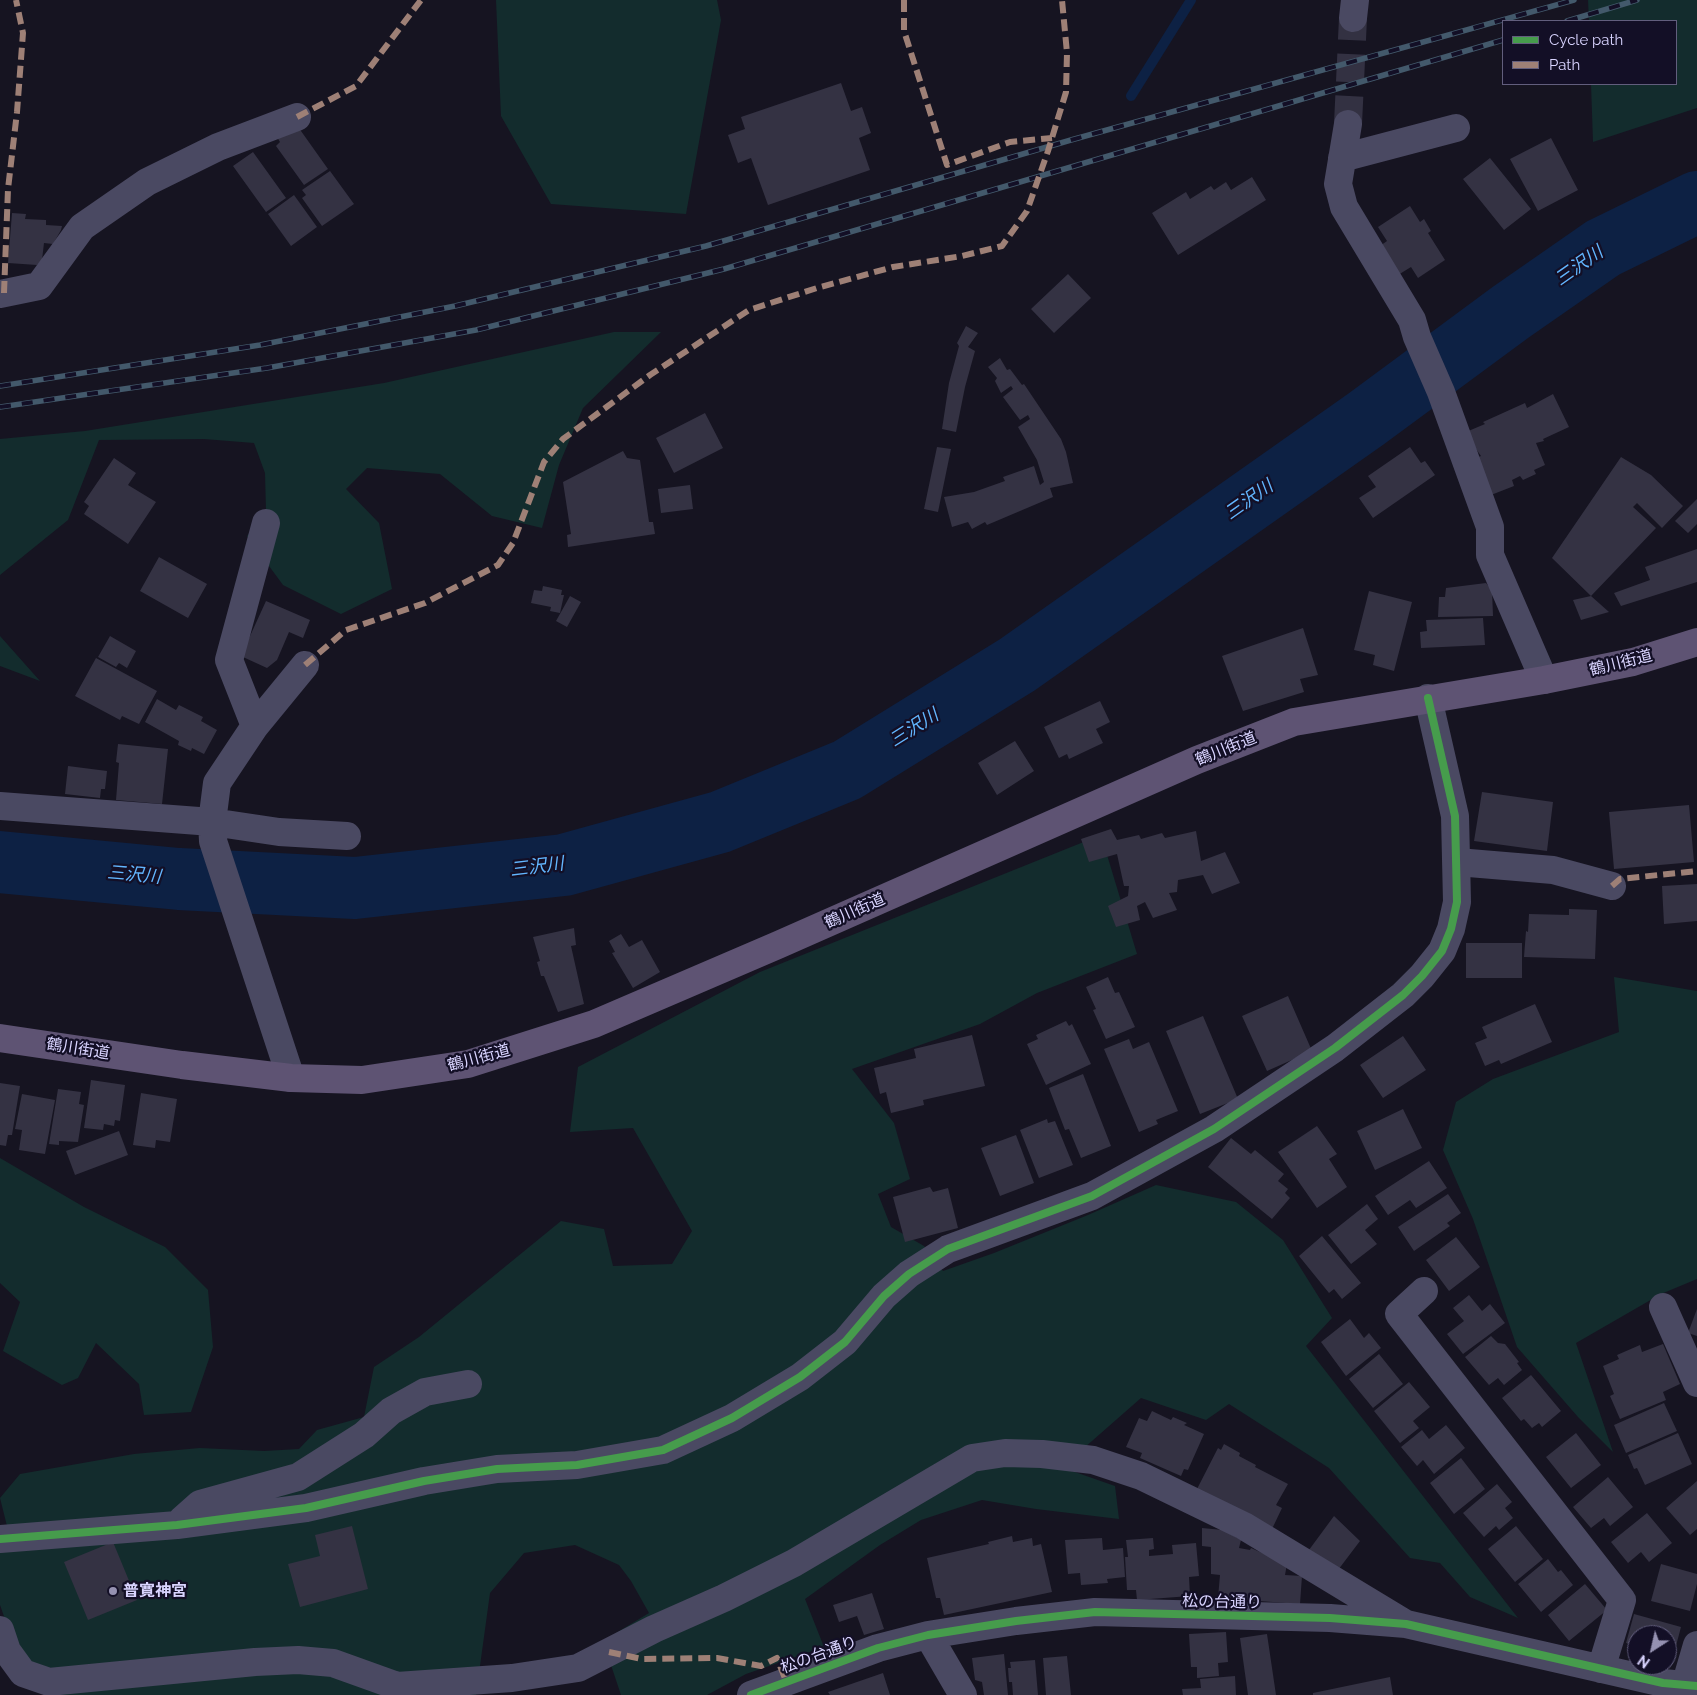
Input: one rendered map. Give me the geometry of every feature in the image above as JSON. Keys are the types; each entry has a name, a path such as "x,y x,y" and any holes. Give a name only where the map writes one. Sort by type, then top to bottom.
{"main road":[{"name":"鶴川街道","path":"0,1038 182,1065 291,1078 362,1080 468,1064 594,1024 1197,760 1294,722 1544,680 1634,662 1697,642"}],"street":[{"path":"0,294 38,286 82,227 147,182 218,147 297,117"},
{"path":"1348,124 1338,184 1344,207 1412,320 1417,337 1441,392 1490,527 1490,555 1544,680"},
{"path":"1342,158 1456,128"},
{"path":"256,726 229,660 266,523"},
{"path":"291,1078 238,920 212,831 217,783 256,726 305,665"},
{"path":"0,1539 177,1525 306,1508 424,1481 497,1469 577,1465 663,1450 732,1418 800,1377 845,1342 884,1296 909,1274 948,1249 1092,1196 1214,1129 1335,1048 1403,995 1422,976 1442,951 1451,929 1457,902 1454,816 1428,698"},
{"path":"0,806 212,831 347,836"},
{"path":"1457,862 1553,870 1612,886"},
{"path":"1424,1291 1398,1314 1622,1600 1600,1669"},
{"path":"1663,1308 1697,1384"},
{"path":"177,1525 200,1504 298,1477 364,1435 391,1412 425,1392 468,1384"},
{"path":"0,1630 7,1652 23,1673 48,1682 255,1662 298,1660 333,1663 397,1686 512,1678 578,1668 654,1629 794,1564 972,1458 1005,1453 1042,1454 1093,1460 1141,1476 1244,1526 1406,1624"},
{"name":"松の台通り","path":"751,1695 878,1648 928,1635 1016,1621 1095,1612 1330,1618 1406,1624 1663,1683 1691,1686"},
{"path":"928,1635 963,1695"},
{"path":"1691,1686 1697,1645"}],"green space":[{"path":"496,0 717,0 721,20 686,214 551,204 501,116"},
{"path":"1588,0 1697,0 1697,108 1593,142 1591,85 1677,85 1677,20 1589,20"},
{"path":"614,332 661,332 583,408 559,465 542,528 492,516 440,474 367,468 346,489 379,523 392,589 341,614 283,585 247,536 266,511 265,473 254,443 204,439 99,440 68,520 0,575 0,439 85,431 384,383"},
{"path":"0,636 40,681 0,666"},
{"path":"1101,835 1137,954 1037,993 980,1024 852,1069 894,1123 910,1179 878,1194 891,1227 924,1246 943,1271 994,1253 1156,1185 1236,1202 1283,1240 1332,1318 1306,1346 1518,1618 1470,1597 1440,1563 1410,1558 1329,1468 1229,1404 1206,1420 1141,1398 1084,1448 1072,1471 1115,1486 1119,1519 982,1500 921,1520 880,1545 805,1599 824,1647 746,1674 707,1695 621,1695 603,1641 649,1613 631,1581 619,1565 575,1545 524,1553 490,1593 476,1695 57,1695 17,1653 0,1605 0,1548 12,1546 0,1498 20,1474 134,1454 200,1448 264,1451 299,1449 317,1430 364,1417 374,1367 419,1337 561,1221 604,1229 613,1266 672,1264 692,1231 633,1128 570,1132 578,1067 760,972"},
{"path":"1614,977 1697,991 1697,1279 1661,1294 1576,1343 1613,1452 1578,1417 1517,1347 1473,1219 1443,1150 1456,1102 1493,1079 1619,1032"},
{"path":"0,1158 84,1207 165,1247 208,1290 213,1347 191,1412 144,1415 139,1384 96,1343 78,1378 62,1385 3,1351 20,1302 0,1283"}],"building":[{"path":"841,83 851,111 862,107 871,133 859,138 870,170 768,205 751,158 738,163 728,135 745,129 741,117"},
{"path":"296,124 328,169 304,185 276,146 280,142 277,137"},
{"path":"1551,138 1578,190 1538,211 1510,159"},
{"path":"253,152 286,198 266,212 233,166"},
{"path":"1490,158 1531,209 1504,230 1463,179"},
{"path":"330,171 354,204 322,226 302,198 306,195 302,190"},
{"path":"1252,177 1266,200 1178,255 1152,213 1186,192 1190,199 1211,186 1214,190 1226,182 1231,190"},
{"path":"294,195 317,227 291,246 268,214"},
{"path":"1410,206 1420,222 1424,219 1431,231 1428,233 1445,260 1418,278 1411,267 1398,275 1380,246 1387,241 1378,227"},
{"path":"12,213 26,214 25,219 46,220 46,225 62,226 53,244 44,243 42,260 37,265 8,263"},
{"path":"1068,274 1091,298 1054,333 1031,309"},
{"path":"966,326 978,333 968,347 975,351 965,387 956,432 942,429 949,383 959,346 957,343"},
{"path":"1000,358 1007,370 1010,369 1022,385 1024,384 1061,439 1073,483 1050,488 1053,497 987,525 985,522 972,529 968,522 952,527 944,497 974,492 1005,481 1003,477 1034,466 1040,485 1044,482 1037,460 1018,427 1030,419 1028,415 1020,420 1003,397 1013,389 1011,386 1001,393 995,381 997,378 988,367"},
{"path":"1553,394 1569,427 1543,439 1544,441 1536,443 1545,465 1534,470 1536,474 1523,480 1520,476 1512,480 1514,486 1491,495 1474,459 1481,456 1476,449 1473,450 1466,432 1525,403 1527,408"},
{"path":"705,413 723,448 674,473 656,438"},
{"path":"937,447 951,449 938,512 924,509"},
{"path":"1410,447 1421,463 1425,461 1435,475 1373,518 1359,498 1376,487 1368,476"},
{"path":"623,451 627,458 640,460 649,522 653,522 655,534 568,547 567,535 571,534 563,482"},
{"path":"1621,457 1651,475 1683,506 1662,528 1637,503 1633,507 1656,528 1591,596 1552,558"},
{"path":"114,458 136,473 128,485 156,502 128,544 84,514 89,506 84,502"},
{"path":"690,485 693,509 661,513 658,489"},
{"path":"1697,499 1697,524 1688,533 1675,521"},
{"path":"1697,549 1697,582 1621,606 1614,593 1650,580 1645,567"},
{"path":"159,557 207,584 188,618 140,591"},
{"path":"1486,583 1492,590 1493,616 1438,617 1439,597 1445,597 1446,588"},
{"path":"543,586 562,590 561,595 564,595 560,613 550,611 551,607 531,603 534,590 542,591"},
{"path":"1369,591 1412,602 1394,671 1373,665 1375,655 1354,650"},
{"path":"570,596 581,602 567,627 556,621"},
{"path":"1591,596 1609,612 1581,620 1573,600"},
{"path":"266,601 310,620 303,638 289,632 277,660 267,668 243,657 245,647"},
{"path":"1483,618 1485,645 1421,648 1420,632 1427,631 1426,620"},
{"path":"1303,628 1318,675 1300,679 1304,692 1243,711 1222,656"},
{"path":"110,636 136,651 127,668 119,663 116,667 98,657"},
{"path":"96,658 157,691 139,724 122,716 120,720 75,696"},
{"path":"157,699 176,710 179,705 203,717 201,721 217,730 204,754 192,748 191,751 178,745 179,741 145,722"},
{"path":"1100,701 1110,722 1096,729 1103,743 1069,759 1067,754 1059,758 1044,727"},
{"path":"1015,741 1034,771 997,795 978,763"},
{"path":"118,744 168,749 162,804 116,800 119,763 116,762"},
{"path":"68,766 107,771 105,789 101,789 100,798 65,794"},
{"path":"1482,792 1553,802 1547,851 1474,841"},
{"path":"1689,805 1694,862 1614,869 1609,812"},
{"path":"1111,829 1117,840 1139,835 1141,839 1162,833 1165,838 1196,831 1201,861 1225,852 1240,883 1212,894 1203,875 1178,880 1177,892 1169,893 1177,910 1153,918 1145,902 1137,906 1140,920 1116,927 1108,906 1128,896 1129,886 1124,886 1117,854 1089,862 1081,839"},
{"path":"1697,884 1697,921 1664,924 1662,886"},
{"path":"1569,909 1597,910 1595,959 1524,957 1529,914 1569,915"},
{"path":"574,928 576,945 571,946 584,1004 558,1012 544,976 541,976 537,962 540,961 533,937"},
{"path":"621,934 629,947 642,940 660,972 633,988 612,953 615,952 609,941"},
{"path":"1466,943 1522,943 1522,978 1466,978"},
{"path":"1108,977 1115,993 1119,992 1135,1027 1106,1039 1093,1010 1096,1009 1086,987"},
{"path":"1288,996 1312,1051 1267,1071 1242,1016"},
{"path":"1535,1004 1552,1042 1501,1064 1499,1060 1485,1066 1475,1043 1487,1038 1482,1027"},
{"path":"1203,1016 1238,1099 1200,1114 1166,1031"},
{"path":"1066,1021 1069,1026 1072,1024 1091,1064 1046,1085 1027,1044 1038,1039 1036,1035"},
{"path":"972,1035 985,1086 923,1100 924,1105 891,1113 886,1092 880,1094 874,1068 916,1058 914,1049"},
{"path":"1403,1036 1426,1070 1383,1098 1360,1065"},
{"path":"1129,1039 1133,1049 1149,1042 1178,1111 1156,1120 1158,1124 1139,1132 1104,1049"},
{"path":"1083,1074 1111,1146 1081,1158 1069,1129 1065,1130 1049,1088"},
{"path":"91,1080 125,1085 120,1121 115,1120 114,1126 104,1124 103,1130 84,1128"},
{"path":"0,1083 20,1086 12,1135 8,1135 6,1146 0,1145"},
{"path":"58,1089 81,1092 79,1104 84,1105 78,1142 59,1141 59,1145 49,1144"},
{"path":"141,1093 177,1099 170,1142 156,1140 155,1148 133,1145"},
{"path":"22,1094 55,1100 45,1154 19,1150 22,1130 15,1129"},
{"path":"1403,1109 1422,1148 1375,1170 1357,1131"},
{"path":"1047,1119 1048,1123 1055,1121 1073,1165 1039,1178 1020,1130"},
{"path":"1317,1126 1337,1154 1329,1159 1347,1187 1317,1208 1278,1152"},
{"path":"119,1131 128,1155 75,1175 66,1151"},
{"path":"1016,1135 1034,1183 1000,1196 981,1148"},
{"path":"1231,1138 1251,1154 1255,1150 1284,1174 1278,1181 1288,1189 1285,1193 1290,1198 1272,1219 1208,1167"},
{"path":"1429,1161 1447,1188 1416,1208 1410,1200 1388,1215 1375,1196"},
{"path":"930,1187 933,1192 948,1188 958,1228 905,1242 893,1197"},
{"path":"1448,1194 1461,1213 1447,1223 1450,1226 1414,1251 1398,1227"},
{"path":"1367,1204 1378,1219 1365,1230 1377,1244 1351,1264 1328,1235"},
{"path":"1322,1236 1361,1283 1342,1299 1334,1289 1329,1293 1299,1256"},
{"path":"1456,1237 1480,1267 1449,1291 1426,1260"},
{"path":"1469,1295 1482,1311 1490,1304 1505,1323 1463,1354 1447,1334 1464,1321 1453,1308"},
{"path":"1697,1309 1697,1336 1688,1333"},
{"path":"1350,1319 1364,1338 1369,1333 1381,1348 1346,1376 1321,1342"},
{"path":"1491,1336 1498,1343 1505,1344 1519,1362 1517,1363 1522,1370 1504,1385 1498,1378 1489,1385 1465,1357"},
{"path":"1663,1344 1680,1384 1663,1392 1666,1400 1620,1419 1610,1396 1614,1394 1603,1366 1619,1359 1617,1355 1640,1345 1642,1352"},
{"path":"1379,1354 1403,1384 1373,1408 1349,1379"},
{"path":"1531,1375 1561,1411 1542,1427 1539,1423 1532,1428 1524,1419 1521,1421 1502,1398"},
{"path":"1409,1382 1430,1407 1413,1421 1419,1428 1400,1443 1374,1411"},
{"path":"1664,1403 1677,1431 1626,1453 1614,1425"},
{"path":"1152,1411 1171,1420 1173,1417 1187,1423 1184,1425 1204,1434 1188,1470 1184,1469 1181,1476 1140,1458 1142,1453 1126,1447 1139,1418 1147,1421"},
{"path":"1446,1425 1465,1448 1434,1474 1423,1460 1417,1466 1401,1447 1422,1430 1429,1439"},
{"path":"1576,1433 1601,1465 1571,1488 1546,1457"},
{"path":"1678,1433 1692,1464 1645,1485 1637,1468 1634,1469 1628,1455"},
{"path":"1224,1444 1240,1453 1239,1456 1256,1465 1255,1467 1288,1484 1276,1505 1282,1508 1272,1529 1197,1489 1218,1448 1221,1450"},
{"path":"1461,1458 1485,1489 1454,1514 1430,1483"},
{"path":"1608,1477 1633,1507 1610,1526 1604,1518 1591,1528 1573,1507"},
{"path":"1697,1481 1697,1529 1690,1535 1666,1508"},
{"path":"1497,1484 1512,1502 1505,1508 1513,1518 1499,1530 1496,1526 1484,1537 1463,1513"},
{"path":"1647,1513 1672,1543 1649,1562 1641,1552 1628,1563 1611,1542"},
{"path":"1334,1516 1360,1541 1335,1574 1306,1554"},
{"path":"352,1526 368,1589 300,1607 288,1564 320,1556 315,1535"},
{"path":"1516,1526 1543,1559 1515,1582 1488,1549"},
{"path":"1202,1528 1223,1530 1241,1540 1239,1548 1250,1550 1251,1548 1287,1564 1285,1575 1302,1576 1300,1604 1218,1598 1220,1575 1211,1574 1211,1547 1202,1546"},
{"path":"1012,1536 1013,1542 1032,1538 1033,1546 1041,1544 1052,1592 944,1615 940,1598 936,1598 927,1558 989,1544 988,1542"},
{"path":"1102,1538 1103,1550 1123,1548 1125,1577 1107,1579 1108,1583 1081,1585 1080,1573 1068,1574 1065,1540"},
{"path":"1153,1538 1154,1549 1149,1550 1149,1556 1173,1554 1172,1545 1196,1543 1199,1576 1189,1577 1190,1596 1137,1600 1136,1590 1127,1590 1125,1557 1128,1557 1126,1540"},
{"path":"113,1542 137,1600 88,1620 64,1562"},
{"path":"1548,1559 1558,1572 1561,1570 1573,1585 1541,1612 1518,1584"},
{"path":"1661,1564 1697,1574 1697,1584 1690,1611 1651,1601"},
{"path":"1585,1584 1607,1610 1569,1641 1548,1615"},
{"path":"872,1593 884,1629 864,1635 857,1616 839,1622 833,1605"},
{"path":"1634,1614 1674,1625 1631,1625"},
{"path":"1677,1626 1681,1627 1677,1642"},
{"path":"1226,1632 1228,1662 1218,1663 1219,1676 1197,1678 1197,1667 1191,1667 1189,1634"},
{"path":"1267,1634 1276,1695 1248,1695 1240,1638"},
{"path":"1004,1654 1008,1695 984,1695 982,1682 975,1680 972,1658"},
{"path":"1067,1656 1071,1695 1046,1695 1043,1658"},
{"path":"1035,1660 1038,1695 1013,1695 1012,1682 1009,1682 1008,1668 1011,1668 1010,1662"},
{"path":"883,1673 890,1695 830,1695 828,1692"},
{"path":"1235,1676 1236,1695 1183,1695 1182,1689 1201,1688 1200,1679"},
{"path":"1390,1677 1393,1695 1313,1695 1313,1693"}],"waterway":[{"path":"1131,96 1191,0"},
{"name":"三沢川","path":"0,862 179,879 355,888 564,865 720,822 847,770 1017,665 1366,419 1511,312 1603,248 1697,202"}],"tunnel":[{"path":"1348,124 1353,18"}],"railway":[{"path":"1502,20 1574,0"},
{"path":"1570,20 1637,0"},
{"path":"0,386 260,345 455,306 706,246 1071,140 1502,20"},
{"path":"0,407 267,368 476,330 724,269 1502,40"}],"marked path":[{"path":"4,293 8,189 17,112 23,33 16,0"},
{"path":"297,117 356,86 421,0"},
{"path":"904,0 904,31 947,165 1010,142 1052,138"},
{"path":"305,665 346,630 425,603 498,565 513,543 544,462 563,439 650,375 749,310 817,288 893,267 962,256 1002,246 1027,211 1066,92 1067,53 1062,0"},
{"path":"1612,886 1620,879 1697,871"},
{"path":"609,1652 642,1659 717,1658 761,1666 777,1658 786,1681"}],"cycle path":[{"path":"0,1539 177,1525 306,1508 424,1481 497,1469 577,1465 663,1450 732,1418 800,1377 845,1342 884,1296 909,1274 948,1249 1092,1196 1214,1129 1335,1048 1403,995 1422,976 1442,951 1451,929 1457,902 1455,816 1428,698"},
{"path":"751,1695 878,1648 928,1635 1016,1621 1095,1612 1330,1618 1406,1624 1663,1683 1697,1686"}],"place":[{"name":"普寛神宮","path":"113,1591"}]}
